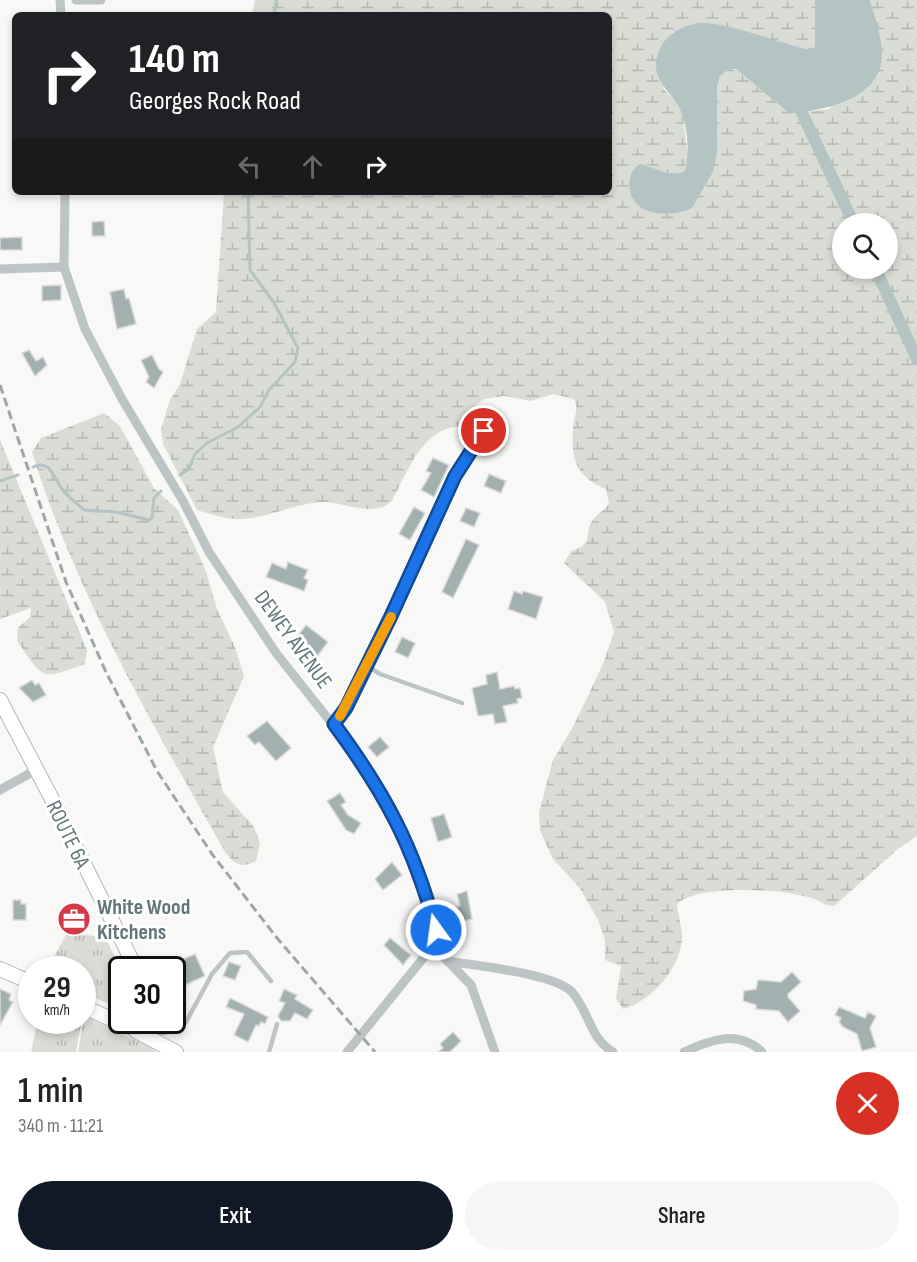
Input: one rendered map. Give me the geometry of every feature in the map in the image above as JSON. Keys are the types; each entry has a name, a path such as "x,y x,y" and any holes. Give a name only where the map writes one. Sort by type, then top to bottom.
{"main road":[{"name":"ROUTE 6A","path":"0,700 129,956"},
{"path":"0,969 18,977"},
{"path":"142,1034 177,1052"},
{"path":"168,1034 177,1052"}],"street":[{"path":"76,0 101,0"},
{"path":"0,268 64,267 65,195"},
{"name":"DEWEY AVENUE","path":"64,267 91,340 209,552 276,653 334,724 394,813 423,879 436,930 433,946"},
{"path":"334,724 346,708 367,666 455,476 493,419"},
{"path":"0,790 36,770"},
{"path":"347,1052 433,946 471,985 495,1052"},
{"path":"448,961 544,978 571,990 587,1012 594,1035 613,1052"},
{"path":"684,1052 708,1041 729,1036 762,1052"}],"lane":[{"path":"367,666 380,674 462,703"},
{"path":"186,1022 212,974 230,952 247,952 271,981"},
{"path":"269,1052 277,1024"}],"green space":[{"path":"255,0 815,0 815,47 805,49 673,32 659,50 664,89 676,102 683,117 688,155 685,171 680,173 665,173 647,165 669,215 720,76 728,70 736,69 790,114 829,109 880,40 870,0 917,0 917,836 899,848 834,906 795,894 760,890 720,891 687,898 677,904 682,937 671,971 663,982 644,999 623,1009 616,999 621,966 605,960 605,940 598,920 579,887 553,859 540,831 539,812 553,760 574,725 603,664 614,632 605,602 564,563 571,551 586,542 592,521 609,504 606,489 581,472 574,457 573,427 576,410 574,399 553,394 531,401 504,396 484,399 477,404 464,426 437,433 427,442 411,464 392,501 385,506 369,509 325,502 249,518 223,517 197,510 163,444 161,429 170,400 180,384 197,329 216,312 224,195 612,195 612,12 253,12"},
{"path":"104,413 120,426 154,488 178,510 206,571 217,609 235,647 244,676 213,747 223,792 254,827 260,843 256,861 246,865 238,864 225,852 143,706 70,556 32,452 41,438"},
{"path":"0,440 87,650 85,664 59,673 44,673 38,669 17,641 18,628 30,617 31,608 0,619"},
{"path":"67,933 105,937 114,956 108,956 108,1003 96,998 96,956 54,956"},
{"path":"96,1022 108,1027 108,1034 122,1034 156,1052 78,1052 81,1034 96,1034"},
{"path":"35,1034 79,1034 76,1052 31,1052"}],"shaded area":[{"path":"815,0 870,0 879,31 882,56 876,77 868,87 844,102 790,114 736,69 728,70 720,76 717,86 717,153 713,172 692,208 665,214 650,212 638,205 631,195 629,183 635,168 640,164 667,173 679,173 685,171 687,163 688,146 684,120 677,104 661,82 656,69 658,54 667,38 682,28 707,23 742,30 805,49 815,47"}],"building":[{"path":"104,221 105,236 92,236 92,222"},
{"path":"22,237 22,250 0,250 0,238"},
{"path":"61,285 61,300 42,301 42,286"},
{"path":"124,289 126,299 129,298 136,324 117,329 110,292"},
{"path":"29,350 36,361 43,357 47,365 35,376 22,353"},
{"path":"152,355 163,372 154,388 146,382 149,377 141,360"},
{"path":"433,458 449,465 434,497 421,490 431,473 426,471"},
{"path":"489,474 506,481 501,493 484,486"},
{"path":"414,507 425,513 410,540 399,534"},
{"path":"466,508 480,513 474,527 460,521"},
{"path":"466,539 479,545 453,598 442,592"},
{"path":"288,562 308,570 304,578 308,580 304,591 266,577 272,563 286,569"},
{"path":"514,591 522,594 523,591 543,597 536,619 508,609"},
{"path":"306,625 328,642 315,659 300,650 301,648 293,642"},
{"path":"402,637 415,643 408,658 395,652"},
{"path":"497,672 500,689 514,686 515,689 520,688 522,698 517,699 518,703 503,706 507,722 495,724 493,714 478,716 472,688 487,684 486,675"},
{"path":"32,680 35,685 39,683 46,695 33,702 19,688"},
{"path":"267,721 291,748 276,761 259,742 255,745 247,736"},
{"path":"380,737 389,747 377,757 368,747"},
{"path":"340,793 346,802 341,805 348,815 361,823 354,834 346,830 327,801"},
{"path":"444,814 452,837 438,842 431,818"},
{"path":"392,862 402,875 383,890 375,879"},
{"path":"467,891 472,919 457,923 453,908 460,906 457,894"},
{"path":"13,900 21,900 21,904 26,904 26,920 13,920"},
{"path":"77,910 84,925 71,931 64,916"},
{"path":"390,938 411,955 403,965 384,945"},
{"path":"195,954 205,976 186,984 186,958"},
{"path":"229,962 241,966 235,980 223,976"},
{"path":"792,972 801,982 788,994 788,997 800,1011 788,1022 779,1011 756,1009 756,1005 743,1001 744,991 756,989 758,980 781,982"},
{"path":"0,989 11,994 9,1000 13,1002 0,1025"},
{"path":"284,989 297,995 295,999 313,1010 307,1019 295,1013 290,1021 281,1021 278,1016 285,1003 279,1001"},
{"path":"230,998 268,1017 265,1024 261,1022 259,1026 256,1025 248,1042 234,1035 244,1014 226,1007"},
{"path":"839,1007 865,1018 868,1012 876,1016 870,1028 876,1047 862,1051 857,1034 843,1027 839,1022 841,1018 835,1015"},
{"path":"453,1032 461,1041 450,1052 438,1052 443,1048 440,1044"}],"waterway":[{"path":"274,12 276,0"},
{"path":"802,113 849,213"},
{"path":"180,475 189,469 195,454 207,443 238,427 260,407 269,390 295,362 298,348 274,303 250,270 248,195"},
{"path":"880,279 917,359"},
{"path":"33,467 44,465 48,468 65,493 84,510 116,512 149,520 152,518 154,498 161,491"},
{"path":"0,481 18,475"}],"railway":[{"path":"0,385 66,582 106,672 157,771 212,854 277,938 375,1052"}],"slow traffic":[{"path":"340,716 391,617"}],"place":[{"name":"White Wood Kitchens","path":"74,919"}],"route":[{"path":"436,930 423,879 394,813 334,724 346,708 391,616 455,476 484,431"}]}
